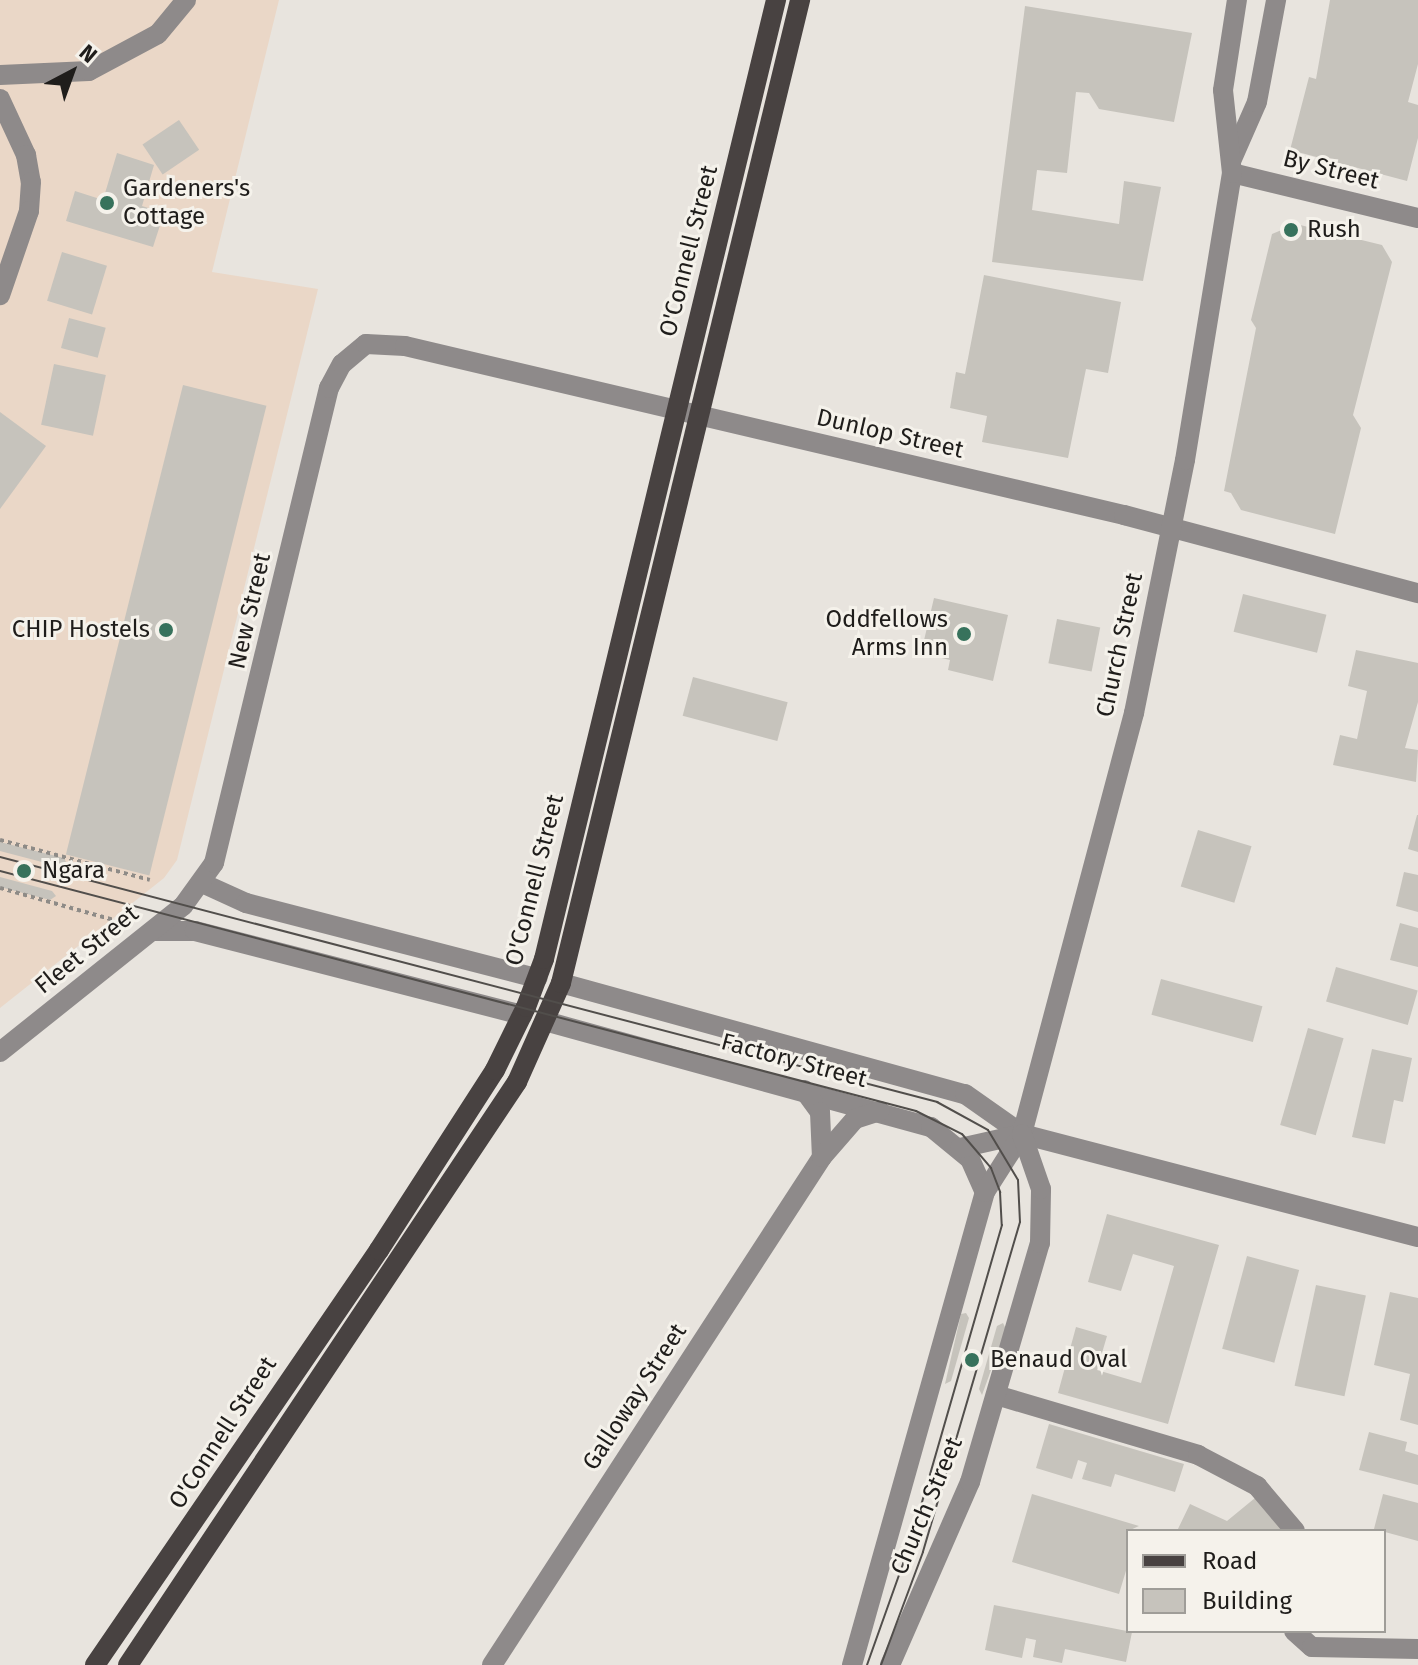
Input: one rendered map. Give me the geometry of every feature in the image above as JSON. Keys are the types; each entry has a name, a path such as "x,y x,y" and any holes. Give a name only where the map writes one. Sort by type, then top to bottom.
{"main road":[{"name":"O'Connell Street","path":"95,1665 404,1212 495,1070 522,1015 537,978 776,0"},
{"name":"O'Connell Street","path":"128,1665 517,1082 561,983 702,417 800,0"}],"street":[{"path":"0,75 89,71 158,34 186,0"},
{"name":"Church Street","path":"1232,166 1223,90 1237,0"},
{"name":"Church Street","path":"852,1665 985,1192 1022,1134 1112,803 1171,527 1232,166 1257,102 1276,0"},
{"path":"0,99 26,155 31,182 29,211 0,295"},
{"name":"By Street","path":"1232,166 1418,218"},
{"name":"Dunlop Street","path":"351,354 366,344 405,346 1171,527 1418,593"},
{"name":"New Street","path":"202,883 232,800 329,388 351,354"},
{"path":"202,883 246,903 537,978"},
{"name":"Fleet Street","path":"0,1052 151,932 202,883"},
{"path":"151,932 178,927 522,1015"},
{"name":"Factory Street","path":"561,983 965,1094 1022,1134 1418,1237"},
{"name":"Factory Street","path":"545,1021 880,1111 938,1130 960,1148 1022,1134"},
{"path":"804,1090 820,1112 822,1157"},
{"name":"Galloway Street","path":"492,1665 822,1157 855,1119 880,1111"},
{"name":"Church Street","path":"890,1665 970,1482 1042,1229 1041,1189 1022,1134"},
{"path":"960,1148 985,1192"},
{"path":"996,1395 1198,1455 1257,1486 1293,1529"},
{"path":"1296,1633 1312,1647 1418,1649"}],"path":[{"path":"0,840 150,880"},
{"path":"0,888 127,924"}],"shaded area":[{"path":"0,0 279,0 212,272 318,289 177,860 164,878 0,1008"}],"building":[{"path":"1330,0 1418,0 1418,64 1408,102 1418,105 1418,138 1407,181 1290,150 1309,77 1316,79"},
{"path":"1025,6 1192,33 1174,122 1099,109 1089,93 1076,92 1067,173 1037,170 1032,210 1119,224 1124,181 1161,187 1143,281 992,262"},
{"path":"179,120 199,150 163,174 143,145"},
{"name":"Gardeners's Cottage","path":"117,153 154,165 142,206 164,213 153,247 66,221 75,191 103,200"},
{"path":"1296,224 1382,245 1392,262 1353,415 1361,428 1335,534 1241,510 1231,493 1224,491 1256,328 1251,320 1272,234"},
{"path":"62,252 107,266 92,315 47,301"},
{"path":"984,275 1121,302 1108,373 1086,369 1068,458 982,442 987,416 950,408 956,372 965,374"},
{"path":"69,318 106,328 98,358 61,348"},
{"path":"54,364 106,375 93,436 41,425"},
{"name":"CHIP Hostels","path":"183,385 266,406 149,875 66,855"},
{"path":"0,412 46,446 0,509"},
{"path":"1243,594 1326,615 1317,653 1234,632"},
{"name":"Oddfellows Arms Inn","path":"934,598 1008,615 993,681 948,670 950,660 921,653"},
{"path":"1057,619 1100,627 1092,672 1048,663"},
{"path":"1356,650 1418,663 1418,702 1405,748 1418,750 1416,782 1333,765 1340,735 1357,739 1367,691 1348,686"},
{"path":"693,677 788,702 777,741 683,716"},
{"path":"1418,815 1418,852 1408,849"},
{"path":"1198,830 1252,846 1234,903 1181,886"},
{"path":"0,842 64,858 67,864 61,867 0,851"},
{"path":"1404,872 1418,875 1418,912 1396,906"},
{"path":"0,877 52,891 56,896 50,900 0,887"},
{"path":"1400,923 1418,928 1418,967 1390,960"},
{"path":"1336,967 1418,990 1408,1025 1326,1002"},
{"path":"1161,979 1262,1006 1253,1042 1151,1015"},
{"path":"1308,1028 1344,1038 1316,1135 1280,1125"},
{"path":"1372,1049 1412,1058 1403,1102 1394,1100 1385,1144 1352,1137"},
{"path":"1107,1214 1219,1245 1168,1424 1058,1393 1076,1327 1107,1336 1097,1370 1141,1383 1174,1266 1133,1254 1121,1291 1088,1282"},
{"path":"1247,1256 1299,1270 1274,1363 1222,1349"},
{"path":"1316,1285 1366,1296 1344,1396 1295,1386"},
{"path":"1390,1292 1418,1298 1418,1425 1400,1420 1410,1374 1374,1365"},
{"path":"966,1313 969,1318 951,1381 945,1384 961,1314"},
{"path":"1003,1323 1006,1329 982,1395 979,1389 997,1326"},
{"path":"1049,1424 1184,1464 1175,1492 1115,1474 1111,1487 1082,1479 1087,1463 1078,1460 1072,1479 1036,1468"},
{"path":"1369,1432 1407,1442 1405,1451 1418,1455 1418,1485 1359,1470"},
{"path":"1032,1494 1139,1526 1126,1529 1126,1571 1119,1594 1012,1562"},
{"path":"1383,1494 1418,1503 1418,1541 1386,1532 1386,1529 1374,1529"},
{"path":"1255,1498 1281,1529 1178,1529 1190,1504 1227,1521"},
{"path":"994,1605 1132,1633 1126,1662 1065,1649 1062,1663 1033,1657 1036,1640 1026,1638 1022,1658 985,1650"}],"tram line":[{"path":"0,857 937,1102 988,1130 1018,1180 1020,1222 923,1552 881,1665"},
{"path":"0,871 916,1111 962,1134 991,1168 1000,1192 1002,1225 909,1547 867,1665"}],"place":[{"name":"Gardeners's Cottage","path":"107,203"},
{"name":"Rush","path":"1291,230"},
{"name":"CHIP Hostels","path":"166,630"},
{"name":"Oddfellows Arms Inn","path":"964,634"},
{"name":"Ngara","path":"24,871"},
{"name":"Benaud Oval","path":"972,1360"}]}
